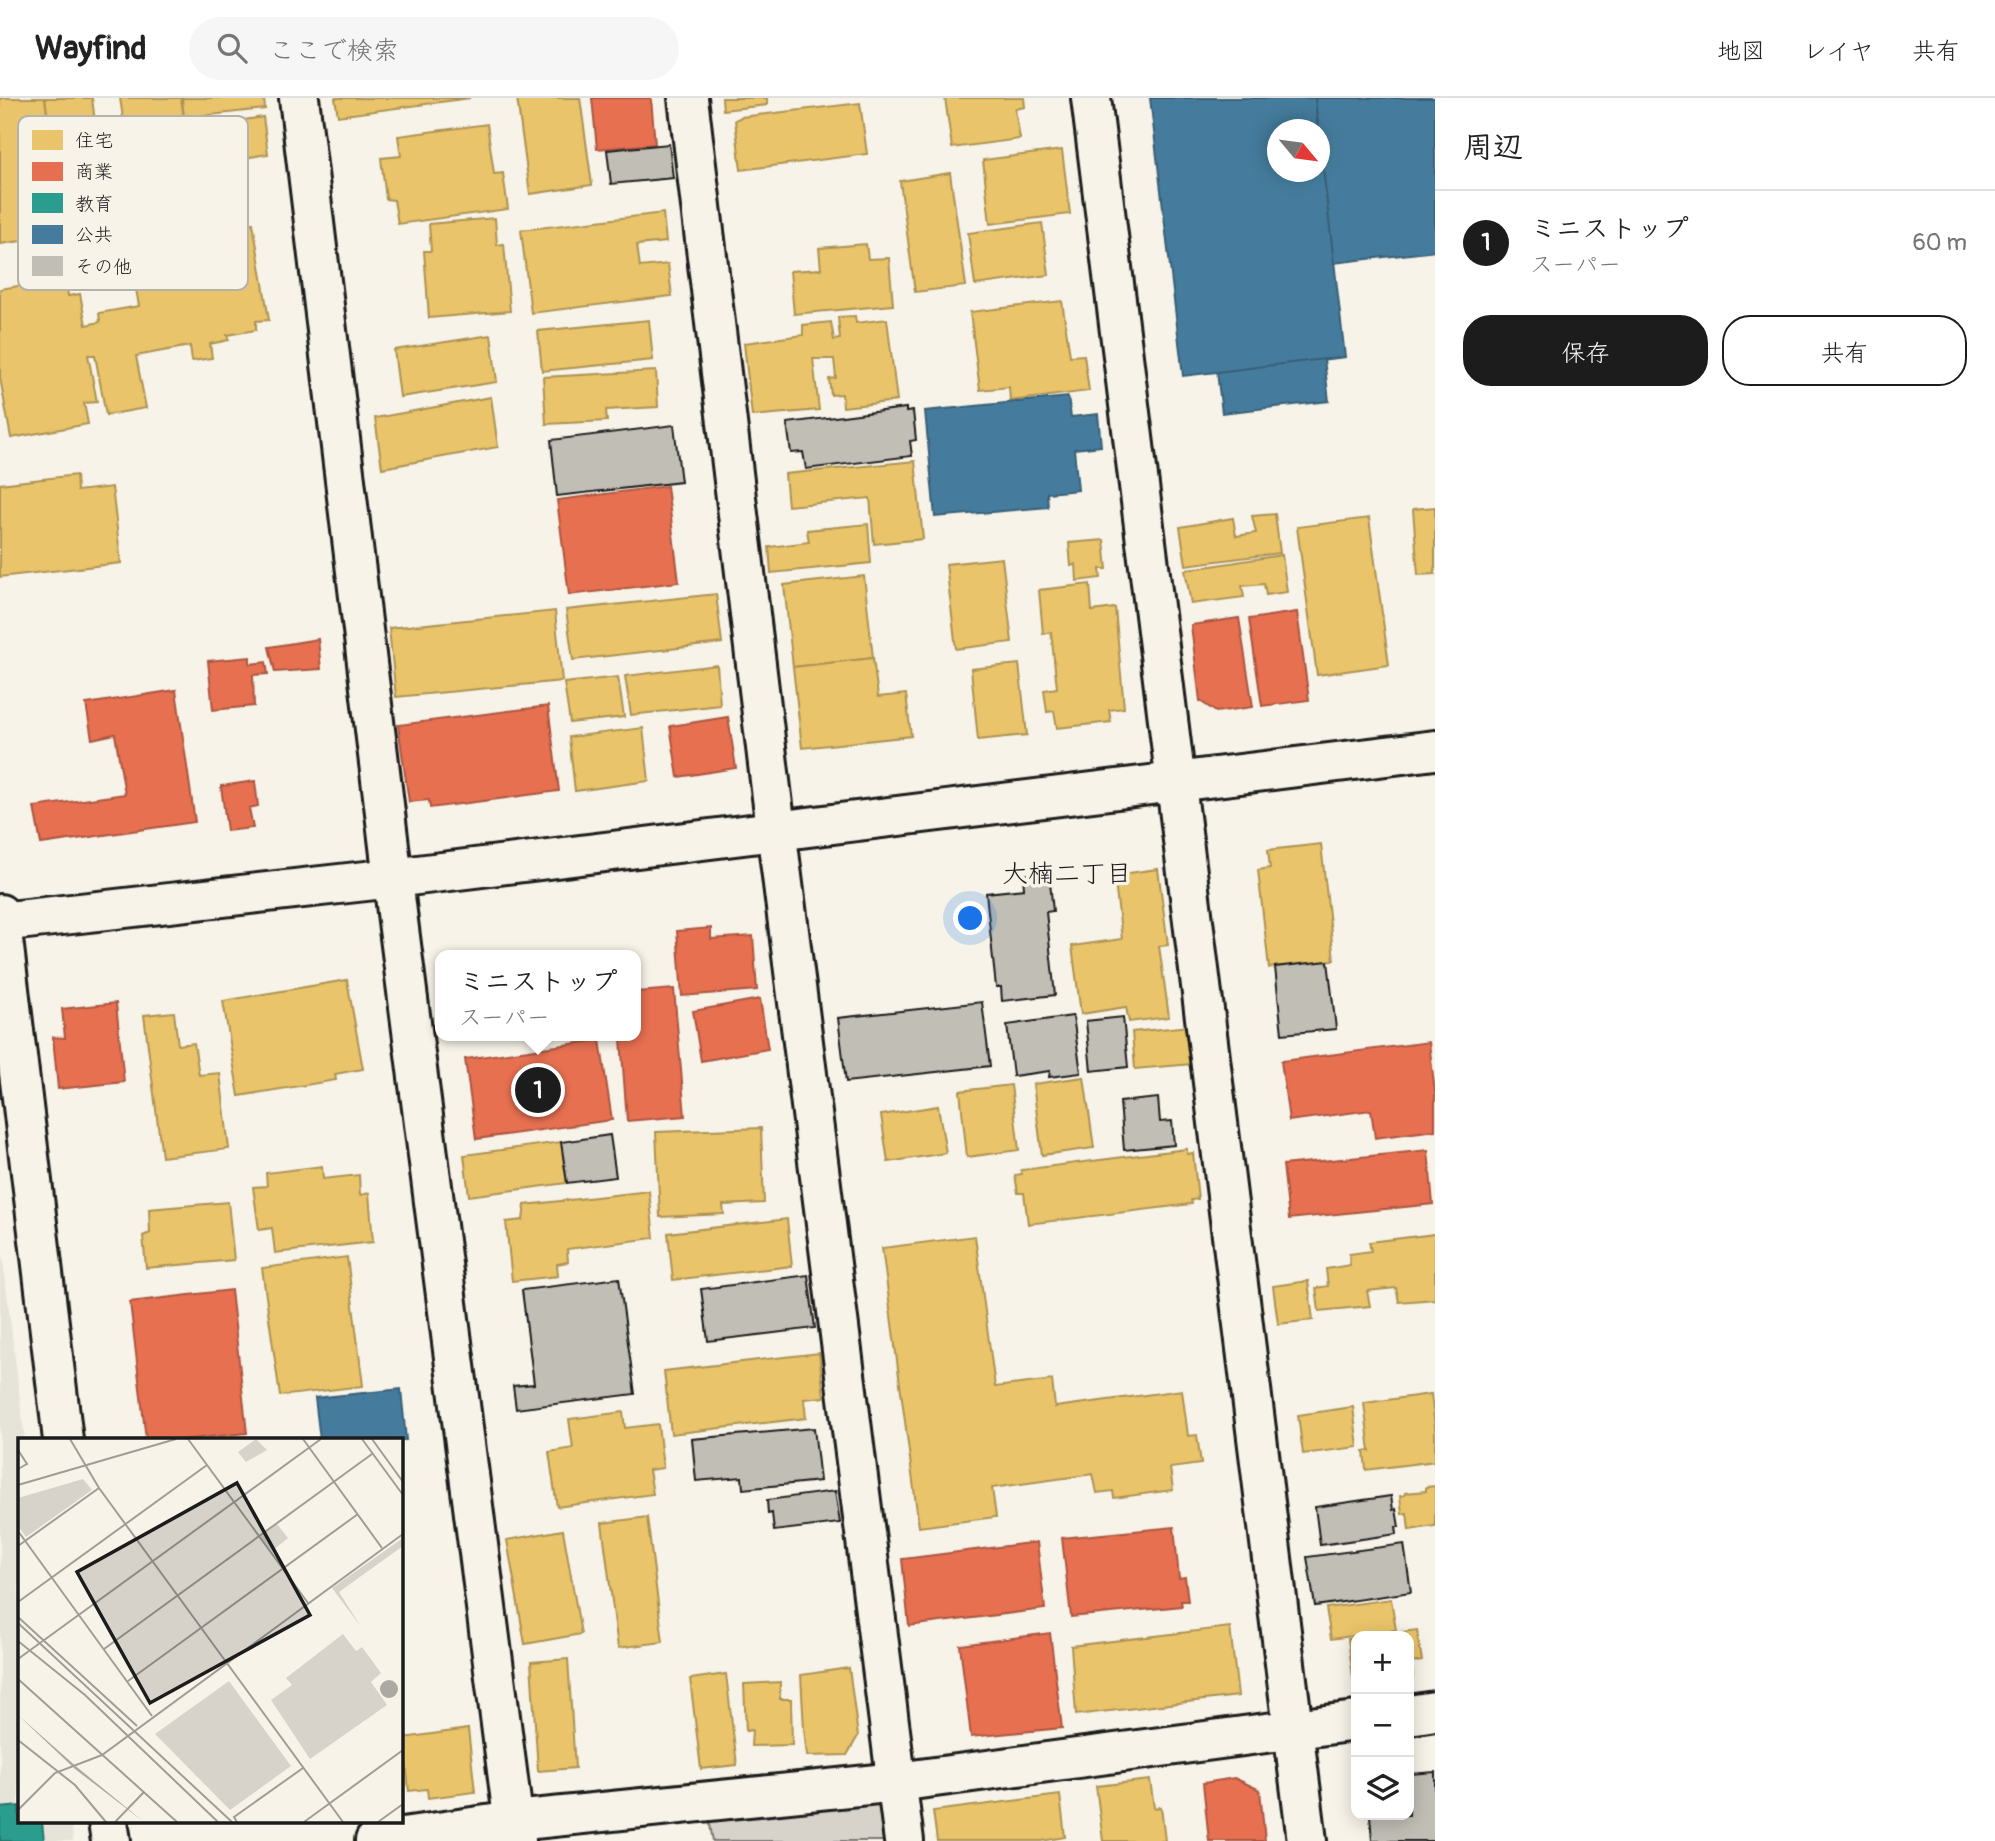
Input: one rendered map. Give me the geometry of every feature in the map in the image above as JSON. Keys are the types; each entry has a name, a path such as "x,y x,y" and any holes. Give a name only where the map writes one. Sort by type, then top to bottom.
{"street":[{"path":"299,98 393,878 515,1831"},
{"path":"688,98 904,1841"},
{"path":"1091,98 1307,1841"},
{"path":"63,1438 0,920 393,878 1435,750"},
{"path":"1414,1714 1435,1711"},
{"path":"374,1841 515,1831 1351,1722"}],"shaded area":[{"path":"0,1237 25,1438 18,1438 18,1824 71,1824 73,1841 0,1841"},
{"path":"893,1789 898,1841 713,1841 708,1814"}],"building: 住宅":[{"path":"0,98 45,98 47,116 18,116 18,241 0,244"},
{"path":"45,98 92,98 94,116 48,116"},
{"path":"120,98 181,98 184,116 123,116"},
{"path":"182,98 264,98 265,109 184,116"},
{"path":"335,98 470,98 338,116"},
{"path":"517,98 580,98 592,185 530,194"},
{"path":"722,98 767,98 767,105 723,110"},
{"path":"945,98 1024,98 1025,107 1015,109 1020,139 952,148"},
{"path":"860,103 867,154 741,170 735,120 741,117"},
{"path":"263,117 268,154 248,157 248,119"},
{"path":"487,124 494,174 503,173 508,209 398,224 394,200 386,199 381,158 401,156 398,136"},
{"path":"1062,150 1070,214 990,224 983,160"},
{"path":"950,173 966,286 915,292 900,181"},
{"path":"663,213 666,242 637,245 640,267 668,264 672,296 531,313 521,230"},
{"path":"495,218 497,245 504,244 510,311 429,318 424,251 431,251 429,224"},
{"path":"253,223 269,320 256,321 256,330 227,335 229,340 210,344 212,358 192,361 190,346 136,356 146,408 106,415 95,355 88,355 97,402 84,403 88,424 11,438 0,378 0,289 18,286 18,290 67,290 68,296 80,294 86,325 100,322 99,313 139,306 136,290 248,290 248,224"},
{"path":"1042,223 1049,275 975,285 968,233"},
{"path":"866,244 868,259 889,258 893,305 794,314 790,271 821,269 819,248"},
{"path":"1062,301 1070,356 1084,355 1089,391 1010,401 1009,387 980,390 970,312"},
{"path":"855,316 856,323 887,319 897,401 843,407 842,394 831,395 829,379 836,378 834,359 813,359 819,410 752,416 744,343 803,335 803,325 831,322 834,340 840,339 838,317"},
{"path":"649,320 653,360 542,371 538,331"},
{"path":"491,335 497,382 400,397 394,350"},
{"path":"656,371 658,407 606,410 607,421 546,424 543,377"},
{"path":"491,397 498,447 382,468 375,418"},
{"path":"915,461 923,539 874,544 870,498 788,506 785,474"},
{"path":"76,475 77,491 112,487 121,563 0,577 0,484"},
{"path":"1435,507 1435,574 1418,575 1413,509"},
{"path":"1275,514 1280,553 1186,565 1180,527 1233,518 1236,536 1256,533 1252,516"},
{"path":"1369,518 1389,665 1317,675 1297,527"},
{"path":"868,524 871,563 771,573 769,547 809,542 807,530"},
{"path":"1104,540 1107,569 1100,569 1101,578 1077,581 1076,564 1071,566 1069,543"},
{"path":"1282,555 1287,592 1266,595 1264,584 1242,586 1244,597 1191,604 1185,570"},
{"path":"1002,558 1012,642 956,649 946,564"},
{"path":"864,576 873,658 793,667 784,585"},
{"path":"1090,584 1092,611 1115,608 1124,708 1109,710 1111,722 1057,728 1054,711 1047,712 1044,690 1057,688 1051,632 1043,634 1039,590"},
{"path":"716,594 722,643 573,660 566,610"},
{"path":"555,611 562,681 396,697 389,628"},
{"path":"873,658 878,697 906,694 911,736 802,748 793,667"},
{"path":"1019,664 1027,735 978,740 971,669"},
{"path":"717,665 720,705 631,715 625,676"},
{"path":"618,677 624,717 570,723 564,683"},
{"path":"643,728 649,781 575,791 569,737"},
{"path":"1321,844 1334,960 1269,968 1258,870 1270,868 1268,850"},
{"path":"1158,869 1168,945 1159,946 1169,1017 1129,1022 1126,1007 1081,1014 1072,946 1122,939 1114,875"},
{"path":"347,980 363,1069 335,1074 336,1080 239,1096 223,1001"},
{"path":"174,1012 178,1045 194,1043 199,1075 220,1073 229,1149 162,1157 144,1015"},
{"path":"1189,1026 1192,1064 1135,1069 1132,1032"},
{"path":"1084,1077 1094,1148 1042,1155 1033,1084"},
{"path":"1011,1085 1019,1150 967,1157 960,1091"},
{"path":"938,1106 946,1153 888,1162 881,1115"},
{"path":"761,1128 764,1203 723,1205 724,1214 660,1217 656,1132"},
{"path":"561,1142 567,1183 469,1196 464,1155"},
{"path":"1187,1149 1187,1154 1193,1153 1198,1199 1191,1200 1192,1204 1028,1224 1024,1193 1018,1193 1015,1175 1022,1174 1021,1170"},
{"path":"322,1166 323,1179 359,1175 360,1195 369,1193 373,1242 275,1253 272,1228 259,1230 253,1187 267,1186 266,1173"},
{"path":"649,1191 654,1238 567,1249 568,1262 557,1264 558,1276 512,1281 506,1222 523,1220 525,1205"},
{"path":"228,1202 234,1260 146,1268 143,1236 150,1233 149,1209"},
{"path":"787,1219 792,1266 673,1280 668,1233"},
{"path":"1435,1234 1435,1299 1399,1302 1396,1288 1367,1291 1370,1306 1319,1311 1316,1288 1328,1286 1326,1269 1350,1265 1349,1254 1371,1251 1369,1242"},
{"path":"975,1236 995,1387 1052,1380 1055,1407 1182,1390 1188,1436 1197,1435 1201,1464 1170,1468 1173,1490 1114,1498 1113,1491 1097,1493 1093,1474 992,1488 996,1517 919,1527 882,1248"},
{"path":"347,1257 363,1386 280,1396 262,1268"},
{"path":"1308,1281 1313,1320 1278,1324 1273,1286"},
{"path":"819,1353 824,1397 804,1399 806,1418 671,1434 664,1371"},
{"path":"1431,1394 1435,1461 1366,1470 1364,1451 1370,1451 1364,1403"},
{"path":"1353,1407 1358,1447 1303,1454 1298,1415"},
{"path":"623,1412 625,1428 658,1424 663,1468 649,1470 653,1494 557,1507 549,1452 573,1448 569,1419"},
{"path":"1435,1486 1435,1526 1409,1530 1407,1513 1402,1514 1400,1496 1426,1491 1426,1487"},
{"path":"647,1517 663,1642 618,1648 602,1523"},
{"path":"563,1530 581,1634 525,1644 507,1540"},
{"path":"1391,1599 1396,1630 1351,1631 1351,1636 1331,1639 1326,1608"},
{"path":"1230,1627 1238,1696 1076,1715 1071,1646"},
{"path":"1417,1630 1422,1661 1414,1662 1414,1631 1409,1631"},
{"path":"1348,1639 1351,1639 1351,1662"},
{"path":"568,1659 575,1768 538,1771 531,1662"},
{"path":"849,1668 858,1736 847,1755 807,1756 801,1675"},
{"path":"726,1674 737,1765 701,1769 690,1679"},
{"path":"780,1682 780,1699 791,1699 792,1745 751,1746 752,1730 746,1731 744,1684"},
{"path":"468,1729 475,1792 428,1798 427,1789 409,1791 403,1738"},
{"path":"1150,1780 1154,1808 1161,1807 1165,1841 1103,1841 1096,1786"},
{"path":"1060,1795 1065,1837 1042,1841 937,1841 933,1811"}],"building: 商業":[{"path":"592,98 651,98 655,144 597,149"},
{"path":"667,486 679,582 569,595 557,500"},
{"path":"1297,612 1309,700 1262,706 1249,619"},
{"path":"1239,618 1253,707 1216,712 1200,701 1191,625"},
{"path":"318,639 321,669 275,672 269,647"},
{"path":"250,657 250,664 266,662 268,674 253,675 254,706 213,710 208,661"},
{"path":"176,690 195,822 41,844 34,807 125,794 115,734 92,739 86,704"},
{"path":"548,706 559,791 430,808 429,800 409,802 398,725"},
{"path":"728,717 736,768 678,777 670,726"},
{"path":"255,781 258,806 249,808 253,828 227,831 221,786"},
{"path":"711,928 711,939 753,936 757,990 682,996 677,931"},
{"path":"674,989 685,1116 627,1121 621,1041 641,1041 641,992"},
{"path":"760,999 768,1049 701,1061 693,1011"},
{"path":"116,1003 124,1082 58,1089 53,1037 65,1038 62,1009"},
{"path":"600,1041 612,1120 476,1139 465,1059"},
{"path":"1429,1042 1435,1092 1435,1130 1375,1138 1371,1110 1289,1121 1281,1061"},
{"path":"1428,1150 1433,1204 1289,1219 1283,1165"},
{"path":"231,1290 247,1433 199,1438 146,1438 130,1302"},
{"path":"1174,1527 1179,1578 1185,1577 1188,1601 1181,1601 1182,1606 1071,1617 1062,1538"},
{"path":"1037,1542 1045,1609 909,1626 902,1559"},
{"path":"1050,1633 1062,1728 971,1737 960,1645"},
{"path":"1234,1778 1260,1790 1265,1841 1209,1841 1203,1783"}],"building: 教育":[{"path":"18,1806 18,1824 42,1824 44,1841 0,1841 0,1808"}],"building: 公共":[{"path":"1150,98 1315,98 1317,119 1267,119 1267,182 1325,182 1345,357 1183,376"},
{"path":"1315,98 1435,98 1435,251 1334,263 1325,182 1330,182 1330,119 1317,119"},
{"path":"1324,359 1329,401 1222,413 1217,372"},
{"path":"1068,397 1071,417 1098,414 1101,446 1074,449 1078,490 1047,493 1048,507 935,517 925,411"},
{"path":"401,1389 406,1440 320,1438 315,1398"}],"building: その他":[{"path":"669,144 673,178 611,184 607,150"},
{"path":"906,408 906,412 913,411 916,440 910,441 912,456 806,469 803,452 791,453 787,423"},
{"path":"674,425 681,482 557,496 551,440"},
{"path":"1049,873 1053,911 1046,912 1055,995 1002,1001 1001,987 996,987 986,893 1024,889 1023,875"},
{"path":"1328,961 1336,1029 1282,1034 1275,967"},
{"path":"982,1002 990,1066 846,1082 838,1018"},
{"path":"1073,1016 1081,1073 1049,1077 1050,1071 1013,1076 1007,1025"},
{"path":"1123,1017 1128,1067 1091,1071 1086,1021"},
{"path":"1158,1098 1160,1122 1172,1121 1174,1145 1124,1150 1120,1102"},
{"path":"610,1135 616,1177 567,1183 561,1142"},
{"path":"808,1275 815,1328 708,1341 701,1289"},
{"path":"619,1278 635,1394 516,1409 513,1386 534,1384 522,1290"},
{"path":"814,1428 820,1481 743,1489 742,1477 696,1481 692,1439"},
{"path":"835,1491 840,1523 774,1531 772,1513 768,1514 767,1500"},
{"path":"1391,1496 1399,1527 1396,1527 1397,1534 1320,1545 1315,1507"},
{"path":"1404,1544 1411,1592 1315,1606 1307,1557"},
{"path":"1435,1772 1435,1841 1372,1841 1370,1820 1414,1820 1414,1774"}],"place":[{"name":"ミニストップ","path":"538,1090"}],"district":[{"name":"大楠二丁目","path":"1067,873"}]}
